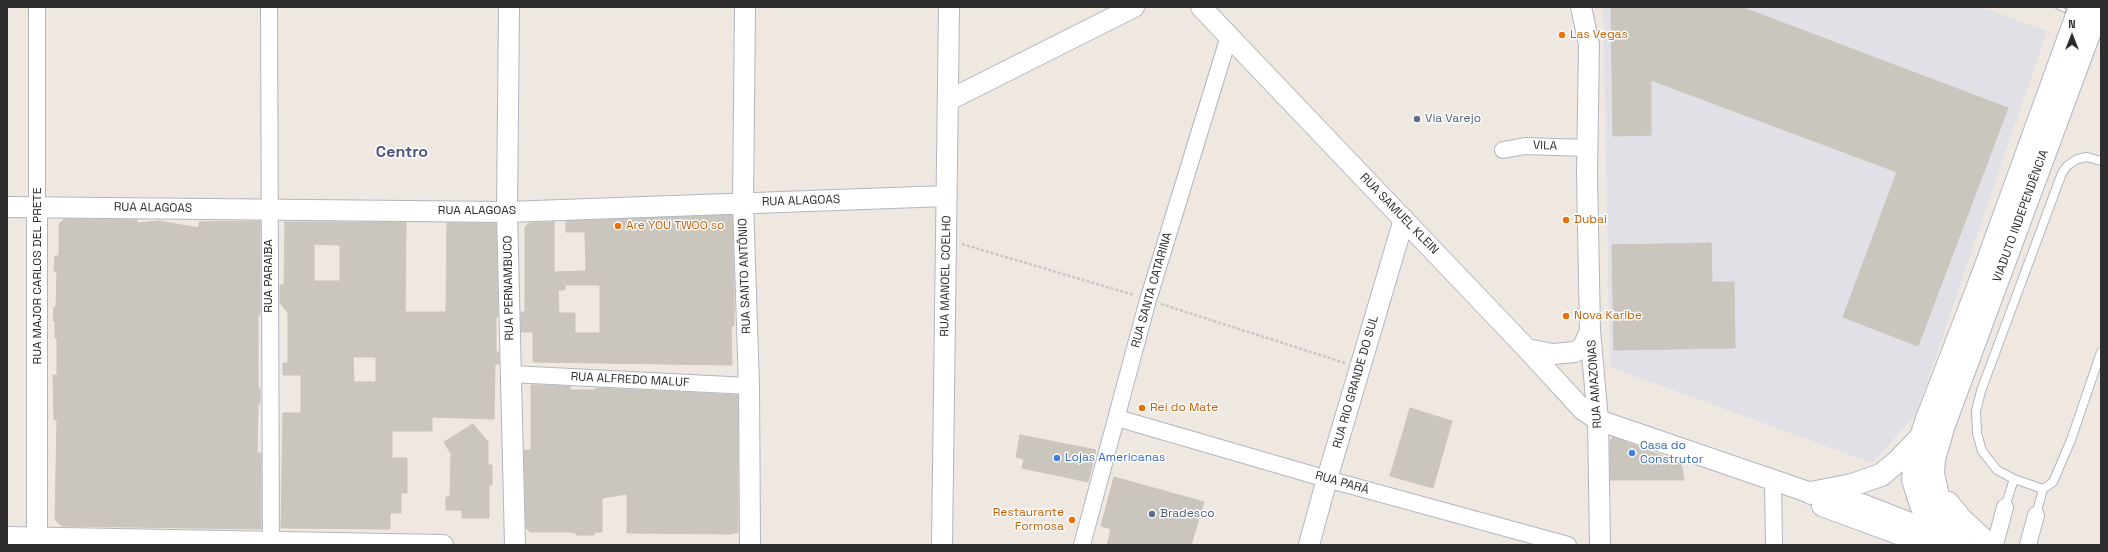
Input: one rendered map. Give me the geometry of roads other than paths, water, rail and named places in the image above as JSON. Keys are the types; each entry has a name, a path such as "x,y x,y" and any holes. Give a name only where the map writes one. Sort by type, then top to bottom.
{"main road":[{"name":"VIADUTO INDEPENDÊNCIA","path":"1930,428 1983,274 2080,7"},
{"name":"VIADUTO INDEPENDÊNCIA","path":"1930,428 2099,7"},
{"path":"1930,428 1935,483 1941,508 1959,545"},
{"path":"1811,493 1852,485 1881,475 1898,461 1930,428"},
{"path":"1930,428 1913,471 1913,480 1932,537 1959,545"},
{"path":"1935,483 1961,518 1989,545"}],"street":[{"name":"RUA MAJOR CARLOS DEL PRETE","path":"37,7 38,541"},
{"name":"RUA PARAIBA","path":"269,7 271,544"},
{"name":"RUA PERNAMBUCO","path":"509,7 507,212 515,545"},
{"name":"RUA SANTO ANTÔNIO","path":"746,7 743,203 749,386 750,545"},
{"name":"RUA MANOEL COELHO","path":"942,545 950,7"},
{"path":"949,100 1134,7"},
{"name":"RUA SAMUEL KLEIN","path":"1201,7 1404,219 1583,410 1598,420 1773,481 1811,493 1862,504 1932,537"},
{"name":"RUA AMAZONAS","path":"1586,10 1589,44 1587,148 1590,331 1598,420 1600,545"},
{"name":"RUA SANTA CATARINA","path":"1082,545 1148,300 1229,36"},
{"name":"VILA","path":"1503,150 1525,146 1587,148"},
{"name":"RUA ALAGOAS","path":"7,207 37,206 507,212 947,196"},
{"name":"RUA RIO GRANDE DO SUL","path":"1310,545 1327,479 1404,219"},
{"path":"1527,349 1553,354 1575,352 1583,347 1590,331"},
{"name":"RUA ALFREDO MALUF","path":"511,374 749,386"},
{"name":"RUA PARÁ","path":"1117,418 1327,479 1568,545"},
{"path":"1773,481 1774,545"},
{"path":"1811,493 1816,503 1835,511 1932,537"},
{"path":"1995,545 2005,507"},
{"path":"2028,545 2036,515"},
{"path":"7,537 38,541 443,545"}],"lane":[{"path":"2043,489 2014,479 1997,470 1982,450 1977,433 1976,411 1980,391 2062,173 2067,166 2077,159 2086,157 2101,160"},
{"path":"2036,515 2043,489 2053,482 2058,476 2101,352"},
{"path":"2005,507 2014,479"}],"railway":[{"path":"2057,7 2101,27"}],"place":[{"name":"Las Vegas","path":"1562,35"},
{"name":"Via Varejo","path":"1417,119"},
{"name":"Dubai","path":"1566,220"},
{"name":"Are YOU TWOO so","path":"618,226"},
{"name":"Nova Karibe","path":"1566,316"},
{"name":"Rei do Mate","path":"1142,408"},
{"name":"Casa do Construtor","path":"1632,453"},
{"name":"Lojas Americanas","path":"1057,458"},
{"name":"Bradesco","path":"1152,514"},
{"name":"Restaurante Formosa","path":"1072,520"}],"district":[{"name":"Centro","path":"402,153"}]}
